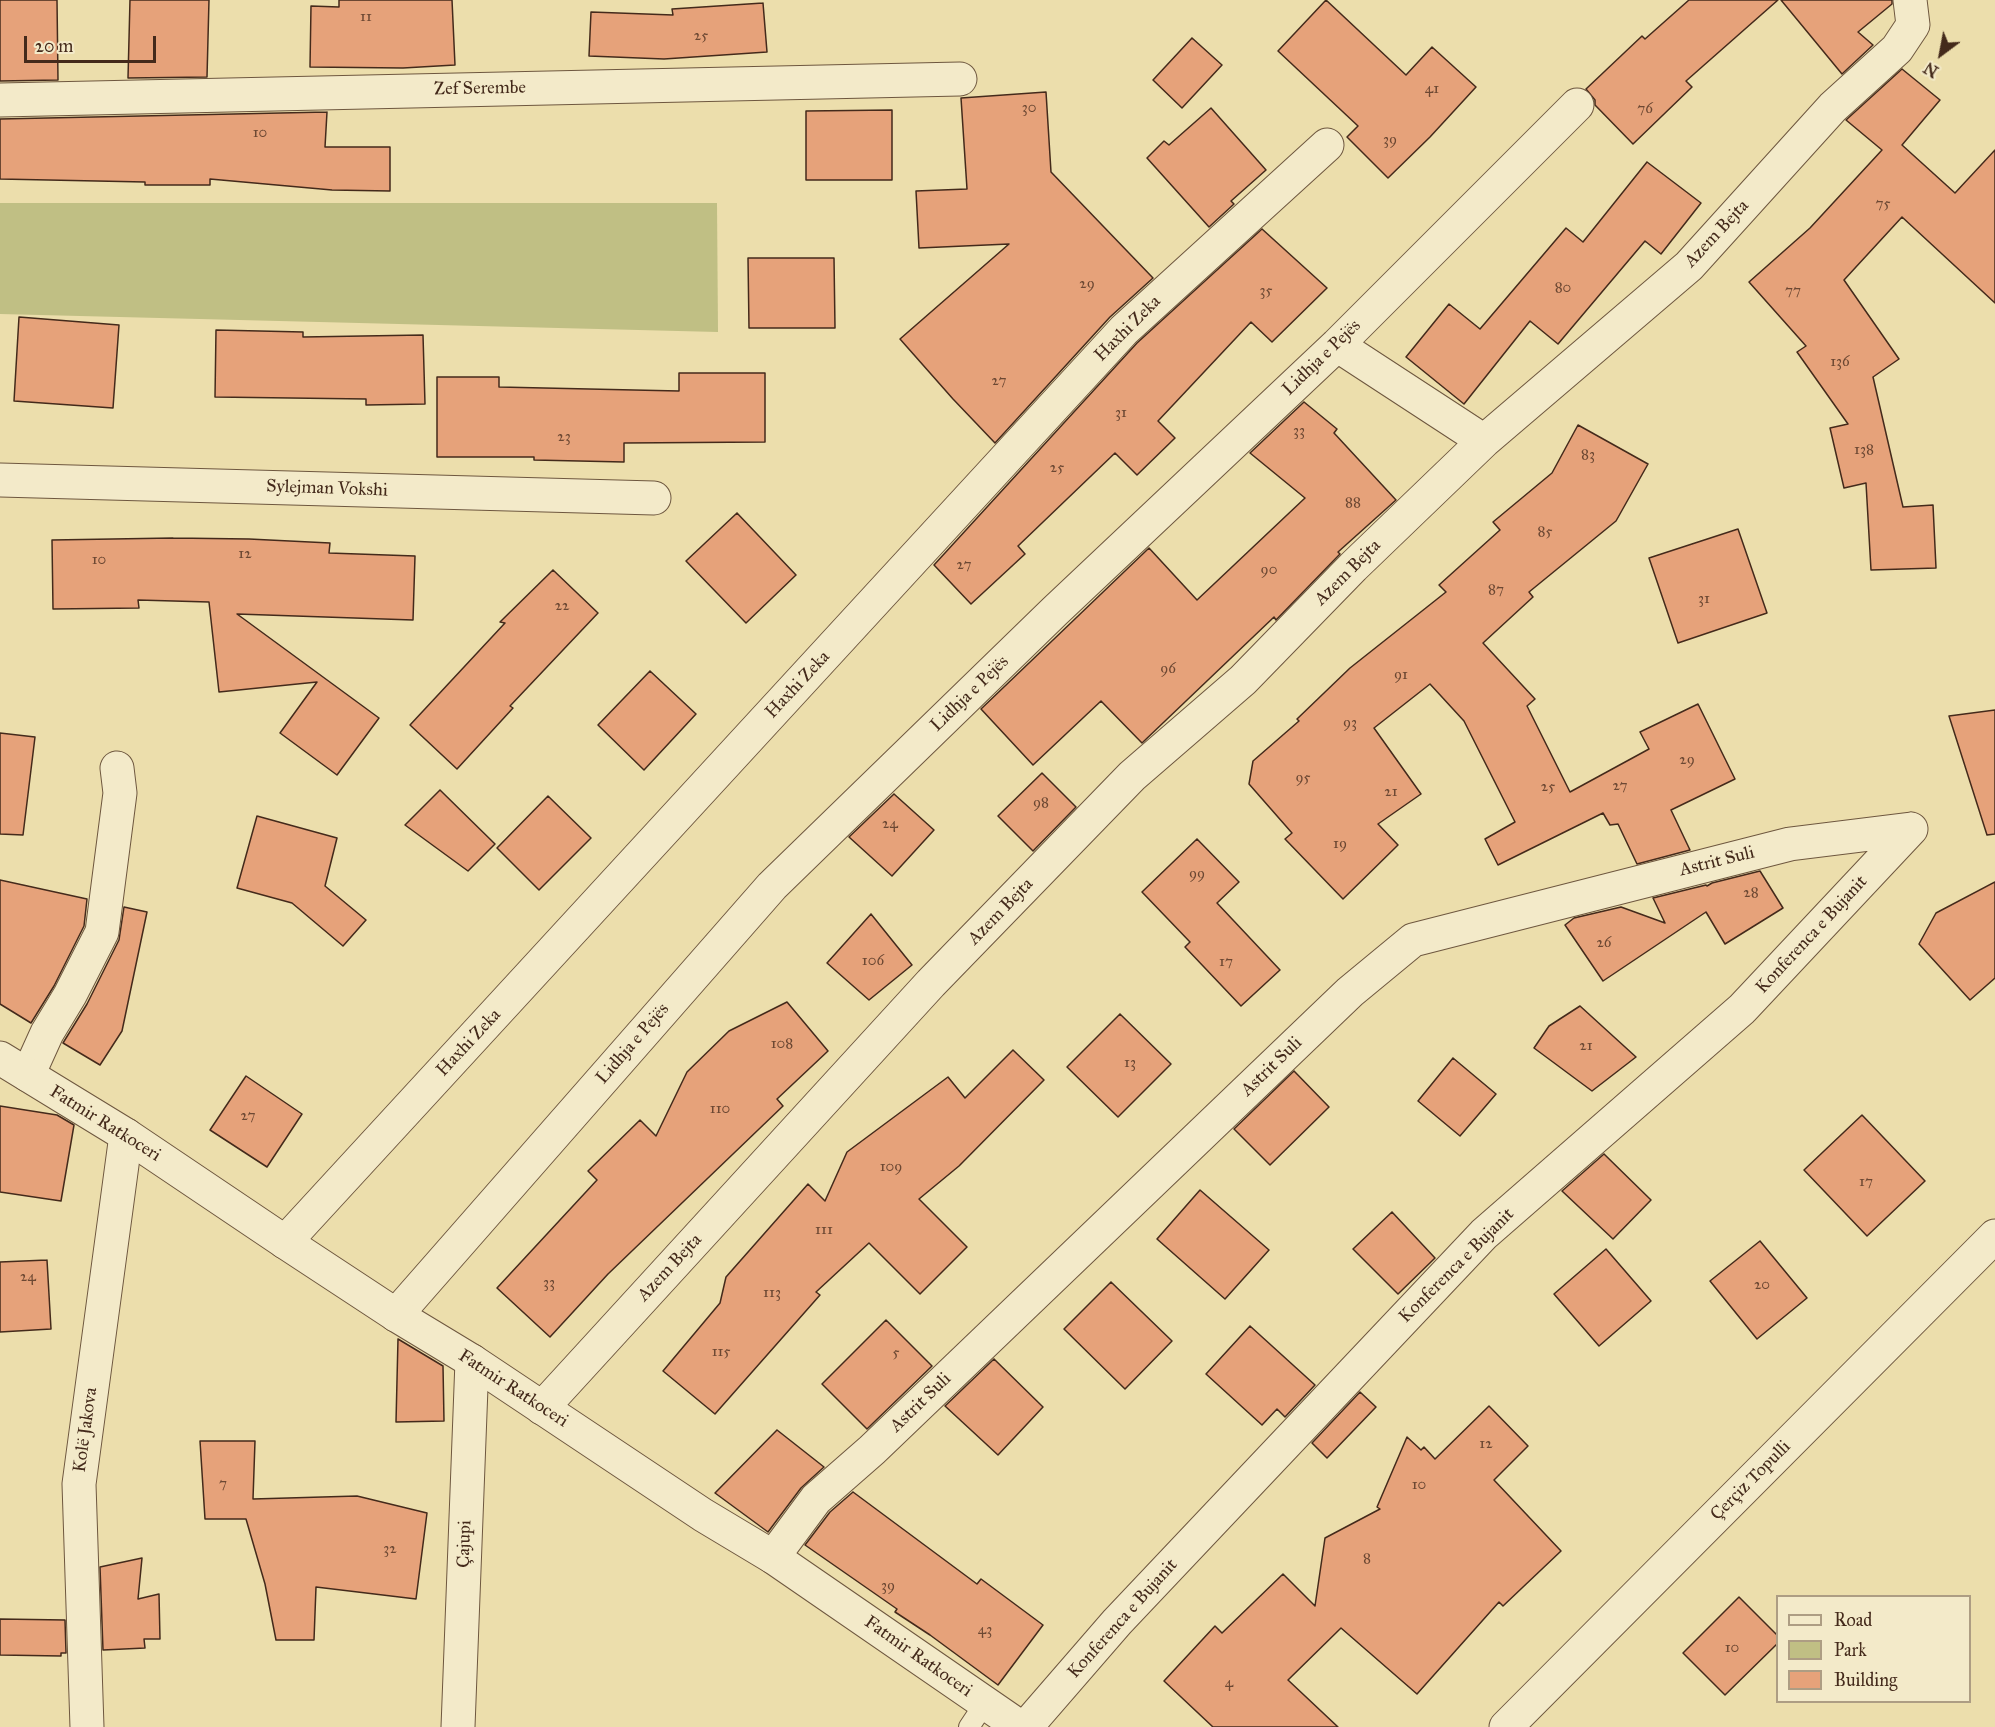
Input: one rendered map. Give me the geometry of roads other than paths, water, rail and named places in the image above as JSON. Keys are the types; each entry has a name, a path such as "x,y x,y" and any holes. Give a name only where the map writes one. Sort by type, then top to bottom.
{"street":[{"name":"Azem Bejta","path":"542,1408 932,983 1132,776 1243,680 1353,567 1485,441 1689,266 1833,107 1898,49 1913,25 1910,0"},
{"name":"Zef Serembe","path":"0,100 960,79"},
{"name":"Lidhja e Pejës","path":"396,1315 772,886 1055,611 1337,345 1577,105"},
{"name":"Haxhi Zeka","path":"285,1242 1124,330 1327,145"},
{"path":"1337,345 1485,441"},
{"name":"Sylejman Vokshi","path":"0,480 654,498"},
{"path":"28,1076 47,1033 70,995 102,932 120,793 117,768"},
{"name":"Astrit Suli","path":"773,1557 816,1499 872,1450 1350,992 1413,940 1790,844 1911,829"},
{"name":"Konferenca e Bujanit","path":"1026,1727 1117,1622 1484,1234 1742,1009 1911,829"},
{"name":"Fatmir Ratkoceri","path":"0,1058 126,1135 396,1315 472,1361 703,1515 773,1557 977,1715 1020,1727"},
{"name":"Kolë Jakova","path":"87,1727 79,1484 126,1135"},
{"name":"Çerçiz Topulli","path":"1506,1727 1995,1236"},
{"name":"Çajupi","path":"458,1727 472,1361"}]}
